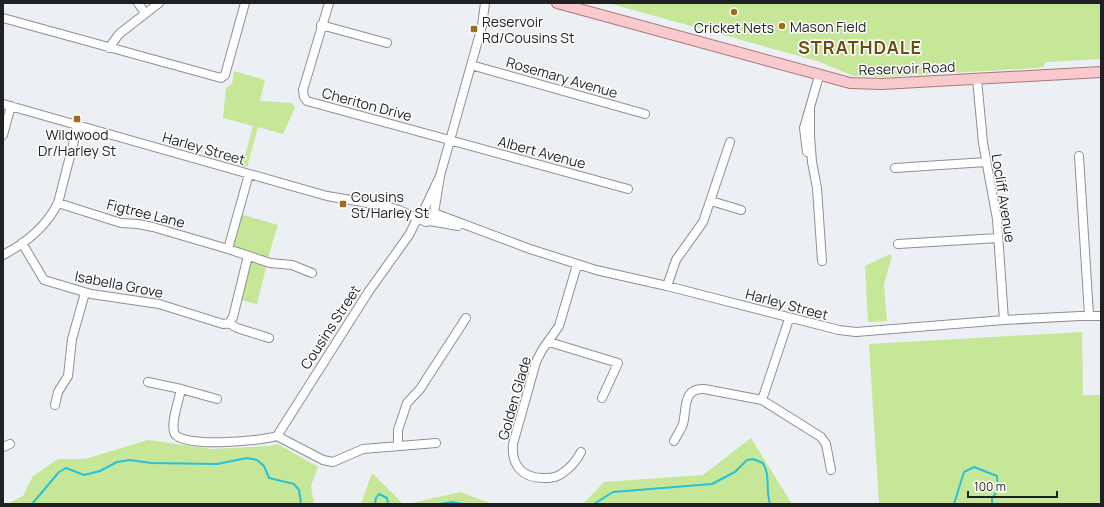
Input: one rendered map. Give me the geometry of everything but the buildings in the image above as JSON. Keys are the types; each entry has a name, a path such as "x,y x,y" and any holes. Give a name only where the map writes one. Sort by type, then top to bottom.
{"main road":[{"name":"Reservoir Road","path":"557,3 819,76 850,83 870,85 1101,72"}],"street":[{"path":"138,3 145,13"},
{"path":"109,48 119,34 159,3"},
{"path":"3,18 223,78 245,3"},
{"name":"Cheriton Drive","path":"329,3 303,90 305,99 312,103 450,140"},
{"path":"482,26 485,3"},
{"path":"429,222 434,213 440,176 482,26 491,3"},
{"path":"322,25 387,43"},
{"name":"Rosemary Avenue","path":"471,65 645,114"},
{"path":"819,76 810,108 807,136 817,188 822,261"},
{"name":"Locliff Avenue","path":"977,79 986,162 997,219 1004,320"},
{"path":"3,135 7,105"},
{"name":"Harley Street","path":"7,105 335,198 374,203 399,210 417,219 477,230"},
{"path":"3,255 22,243 44,225 58,203 78,125"},
{"name":"Albert Avenue","path":"450,140 628,189"},
{"path":"667,286 676,260 703,222 730,142"},
{"path":"1079,156 1089,315"},
{"path":"895,168 986,162"},
{"path":"228,249 249,174"},
{"path":"423,211 440,176"},
{"path":"711,201 740,210"},
{"name":"Figtree Lane","path":"58,203 121,223 153,227 270,263 292,265 312,273"},
{"name":"Harley Street","path":"399,210 434,213 464,223 477,230 576,264 667,286 829,329 856,332 1004,320 1089,315 1101,316"},
{"name":"Cousins Street","path":"277,436 369,291 410,235 417,219 423,211"},
{"name":"Cousins Street","path":"410,235 429,222"},
{"path":"898,244 998,238"},
{"name":"Isabella Grove","path":"22,243 44,280 85,293 152,303 223,324 229,323 237,328 269,338"},
{"path":"229,323 233,316 248,256"},
{"name":"Golden Glade","path":"576,264 559,326 542,350 536,362 513,444 512,455 520,471 532,477 549,478 560,475 576,460 581,452"},
{"path":"55,405 58,392 68,376 72,339 85,293"},
{"path":"398,446 401,417 407,403 420,389 466,318"},
{"path":"762,400 789,319"},
{"path":"549,342 618,363 602,398"},
{"path":"148,382 217,399"},
{"path":"181,389 173,431 176,436 182,440 211,443 268,440 277,436 323,460 333,462 363,449 436,443"},
{"path":"674,441 682,427 685,401 689,394 695,390 704,389 762,400 821,437 826,444 831,470"}],"green space":[{"path":"608,3 1101,3 1101,59 1046,62 1043,67 1037,68 883,77 854,76 817,61"},
{"path":"234,71 265,80 260,101 292,103 295,108 283,134 258,127 247,167 242,166 253,126 223,118 226,88 232,84"},
{"path":"240,214 278,225 268,258 237,247 233,244"},
{"path":"890,254 892,256 884,284 887,321 868,322 865,266"},
{"path":"249,258 267,264 257,304 237,299"},
{"path":"1082,332 1083,395 1101,395 1101,504 879,504 869,344"},
{"path":"751,438 792,504 583,504 604,482 703,475"},
{"path":"148,440 212,449 270,446 278,444 318,467 311,486 314,504 7,504 23,496 33,476 58,459 85,459"},
{"path":"372,473 403,504 361,504"},
{"path":"460,492 493,504 408,504"}],"waterway":[{"path":"32,504 59,472 66,468 84,475 100,471 117,462 130,460 151,463 217,464 247,458 257,460 264,466 269,478 294,484 299,490 301,504"},
{"path":"594,504 613,492 712,484 735,472 747,460 753,459 763,463 767,473 770,504"},
{"path":"954,504 964,472 974,467 997,476 998,489 992,499 992,504"},
{"path":"375,504 376,498 379,494 387,498 388,504"},
{"path":"440,504 453,502 461,504"}],"place":[{"name":"Cricket Nets","path":"734,12"},
{"name":"Mason Field","path":"782,26"},
{"name":"Reservoir Rd/Cousins St","path":"474,29"},
{"name":"Wildwood Dr/Harley St","path":"77,119"},
{"name":"Cousins St/Harley St","path":"343,204"}],"district":[{"name":"STRATHDALE","path":"860,47"}]}
